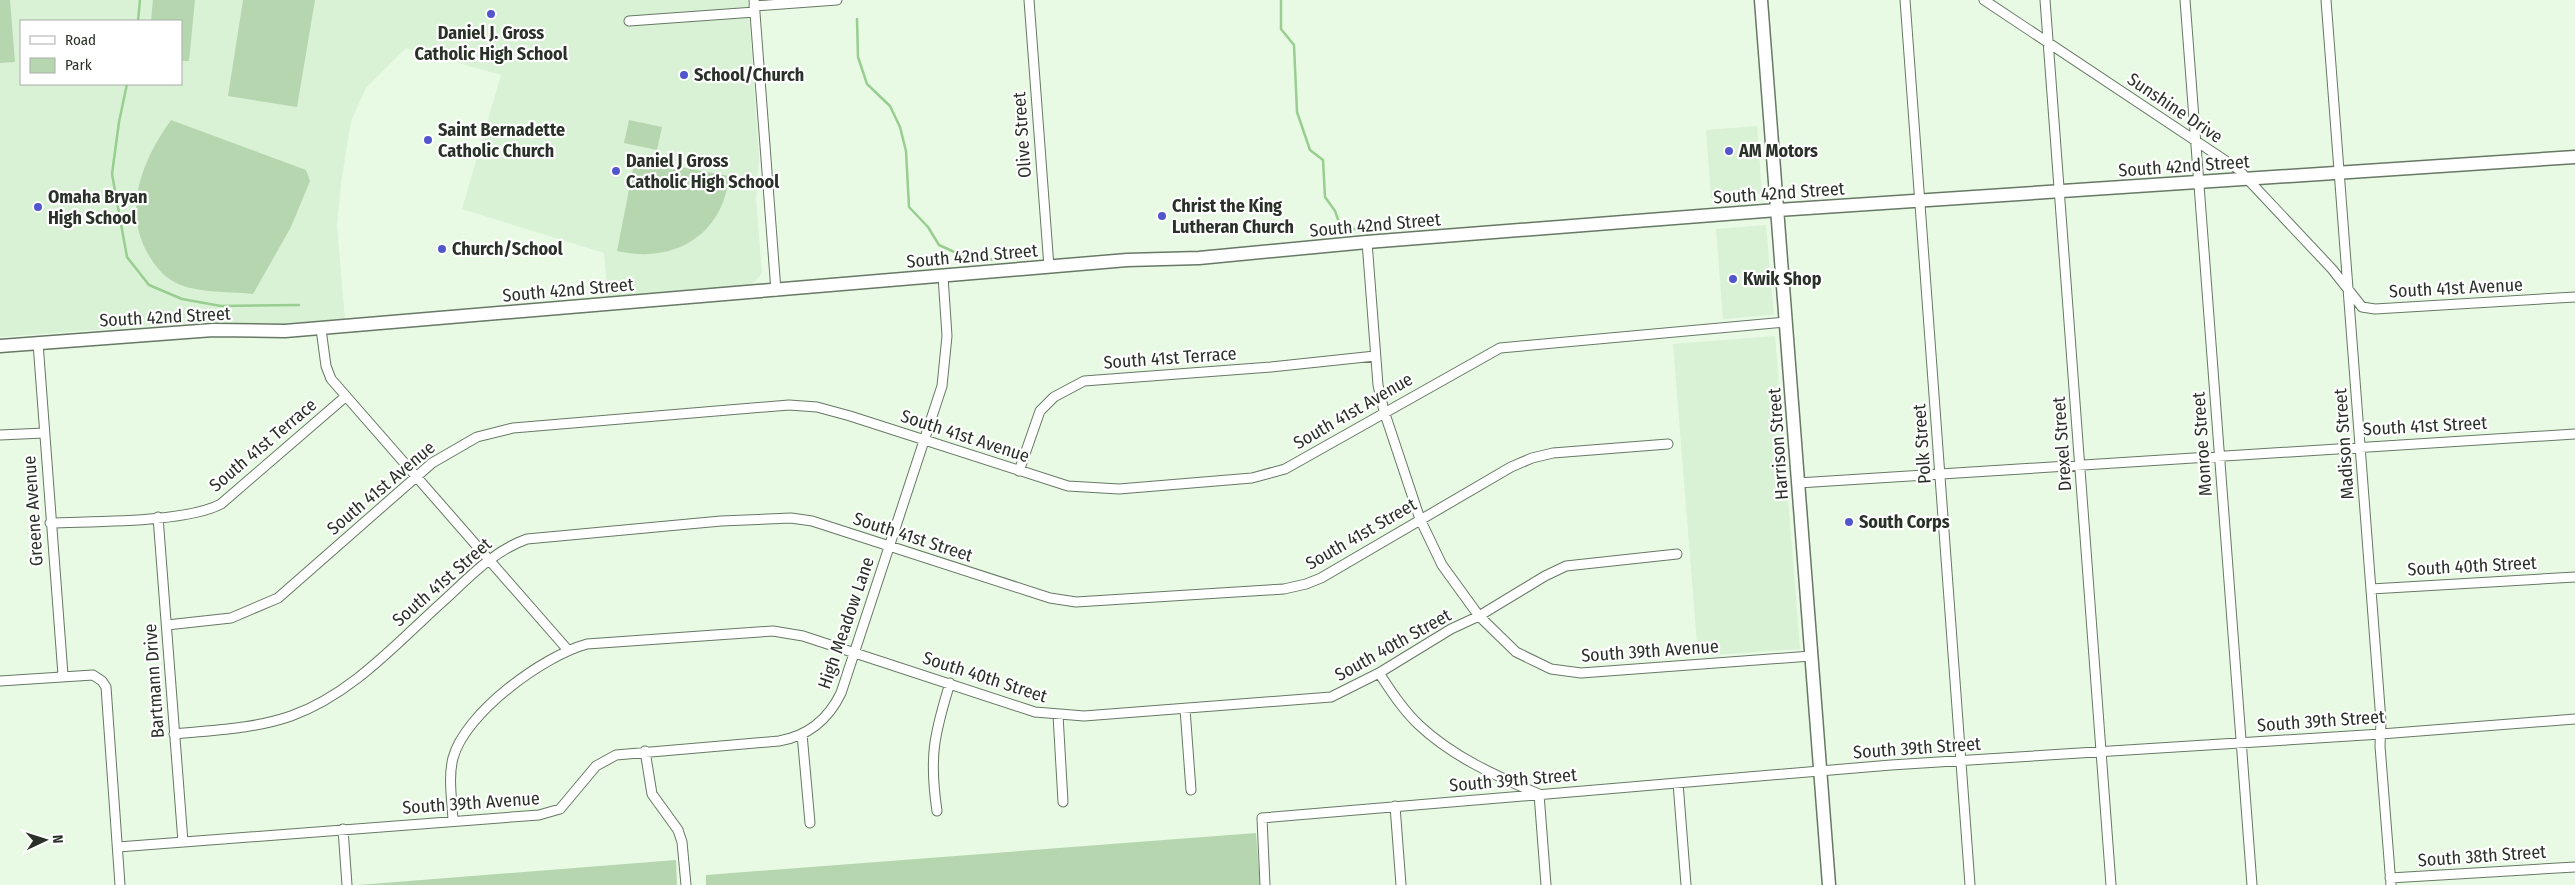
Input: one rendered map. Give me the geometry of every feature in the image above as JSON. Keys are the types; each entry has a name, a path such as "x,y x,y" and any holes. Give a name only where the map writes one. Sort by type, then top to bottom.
{"street":[{"path":"629,21 754,6 837,0"},
{"name":"Olive Street","path":"1029,0 1049,268"},
{"name":"Harrison Street","path":"1761,0 1829,885"},
{"name":"Polk Street","path":"1905,0 1970,885"},
{"name":"Sunshine Drive","path":"1984,0 2238,169 2348,288"},
{"name":"Drexel Street","path":"2045,0 2111,885"},
{"name":"Monroe Street","path":"2185,0 2252,885"},
{"name":"Madison Street","path":"2326,0 2371,589 2391,882"},
{"path":"754,6 776,291"},
{"name":"South 42nd Street","path":"0,346 191,331 321,329 1127,260 1200,258 1367,242 1778,210 2060,191 2199,184 2575,157"},
{"name":"South 39th Avenue","path":"1367,242 1375,356 1384,411 1420,519 1442,565 1479,616 1516,652 1546,667 1566,672 1597,673 1811,656"},
{"name":"High Meadow Lane","path":"802,734 817,726 834,708 942,386 947,336 943,276"},
{"name":"South 41st Avenue","path":"2348,288 2362,307 2375,309 2575,297"},
{"name":"South 41st Avenue","path":"167,625 231,618 278,598 432,463 477,437 513,428 789,405 817,407 1068,486 1093,489 1119,489 1252,478 1285,469 1384,411 1500,348 1786,322"},
{"path":"321,329 326,366 331,379 567,650"},
{"name":"Greene Avenue","path":"38,344 50,523 63,675"},
{"name":"South 41st Terrace","path":"1018,470 1040,411 1054,396 1084,382 1271,367 1375,356"},
{"name":"South 41st Terrace","path":"50,523 200,513 221,504 345,397"},
{"path":"0,435 44,433"},
{"name":"South 41st Street","path":"1798,483 2360,446 2575,434"},
{"name":"South 41st Street","path":"174,734 264,723 291,716 337,694 366,672 489,561 511,544 538,536 790,518 812,521 1050,598 1076,602 1284,589 1306,584 1532,458 1553,453 1668,444"},
{"name":"Bartmann Drive","path":"158,517 183,842"},
{"name":"South 40th Street","path":"453,820 451,792 452,759 460,739 490,705 538,666 567,650 587,644 773,631 803,636 854,651 1035,712 1058,715 1331,697 1378,674 1451,629 1479,616 1545,576 1566,566 1677,554"},
{"name":"South 40th Street","path":"2371,589 2575,577"},
{"path":"1378,674 1420,725 1458,755 1492,774 1539,794 1546,885"},
{"path":"0,681 63,675 93,675 102,681 106,692 120,885"},
{"path":"937,811 932,778 932,750 950,683"},
{"path":"1185,708 1191,790"},
{"path":"1058,715 1063,802"},
{"name":"South 39th Street","path":"1264,885 1262,818 1820,771 2380,734 2575,719"},
{"path":"802,734 810,822"},
{"name":"South 39th Avenue","path":"118,847 552,812 560,809 596,766 616,754 779,740 802,734"},
{"path":"645,751 648,783 652,794 678,830 682,842 686,885"},
{"path":"1678,783 1686,885"},
{"path":"1395,806 1401,885"},
{"path":"343,829 347,885"},
{"name":"South 38th Street","path":"2391,882 2575,867"}],"shaded area":[{"name":"Daniel J Gross Catholic High School","path":"0,0 748,0 759,158 756,199 762,273 752,285 608,297 604,253 462,209 501,75 406,48 366,88 351,121 341,183 337,225 345,320 283,324 201,322 0,337"},
{"path":"1757,126 1762,194 1711,198 1706,130"},
{"name":"Kwik Shop","path":"1766,225 1774,315 1723,319 1716,229"},
{"path":"1775,336 1800,649 1698,656 1673,344"}],"green space":[{"path":"0,0 10,0 15,62 0,63"},
{"path":"153,0 195,0 189,61 182,61 182,20 151,20"},
{"path":"243,0 315,0 297,107 228,96"},
{"path":"171,120 306,170 310,181 291,227 253,294 189,288 164,275 148,254 140,237 136,202 139,185 152,151"},
{"path":"629,120 662,127 657,150 624,143"},
{"path":"642,160 729,176 725,197 717,215 706,230 692,241 675,249 657,253 638,254 617,251 634,164"},
{"path":"1256,833 1260,885 706,885 706,875"},
{"path":"676,860 677,885 358,885"}],"waterway":[{"path":"138,20 140,0"},
{"path":"1281,0 1281,29 1294,45 1297,112 1310,150 1323,160 1325,197 1335,211 1340,225 1361,231"},
{"path":"857,19 858,57 867,84 890,106 900,127 906,151 909,207 928,227 939,245 963,256 985,260 1018,257"},
{"path":"127,85 119,122 112,174 127,257 149,285 182,299 221,306 299,305"}],"place":[{"name":"Daniel J. Gross Catholic High School","path":"491,14"},
{"name":"School/Church","path":"684,75"},
{"name":"Saint Bernadette Catholic Church","path":"428,140"},
{"name":"AM Motors","path":"1729,151"},
{"name":"Daniel J Gross Catholic High School","path":"616,171"},
{"name":"Omaha Bryan High School","path":"38,207"},
{"name":"Christ the King Lutheran Church","path":"1162,216"},
{"name":"Church/School","path":"442,249"},
{"name":"Kwik Shop","path":"1733,279"},
{"name":"South Corps","path":"1849,522"}]}
